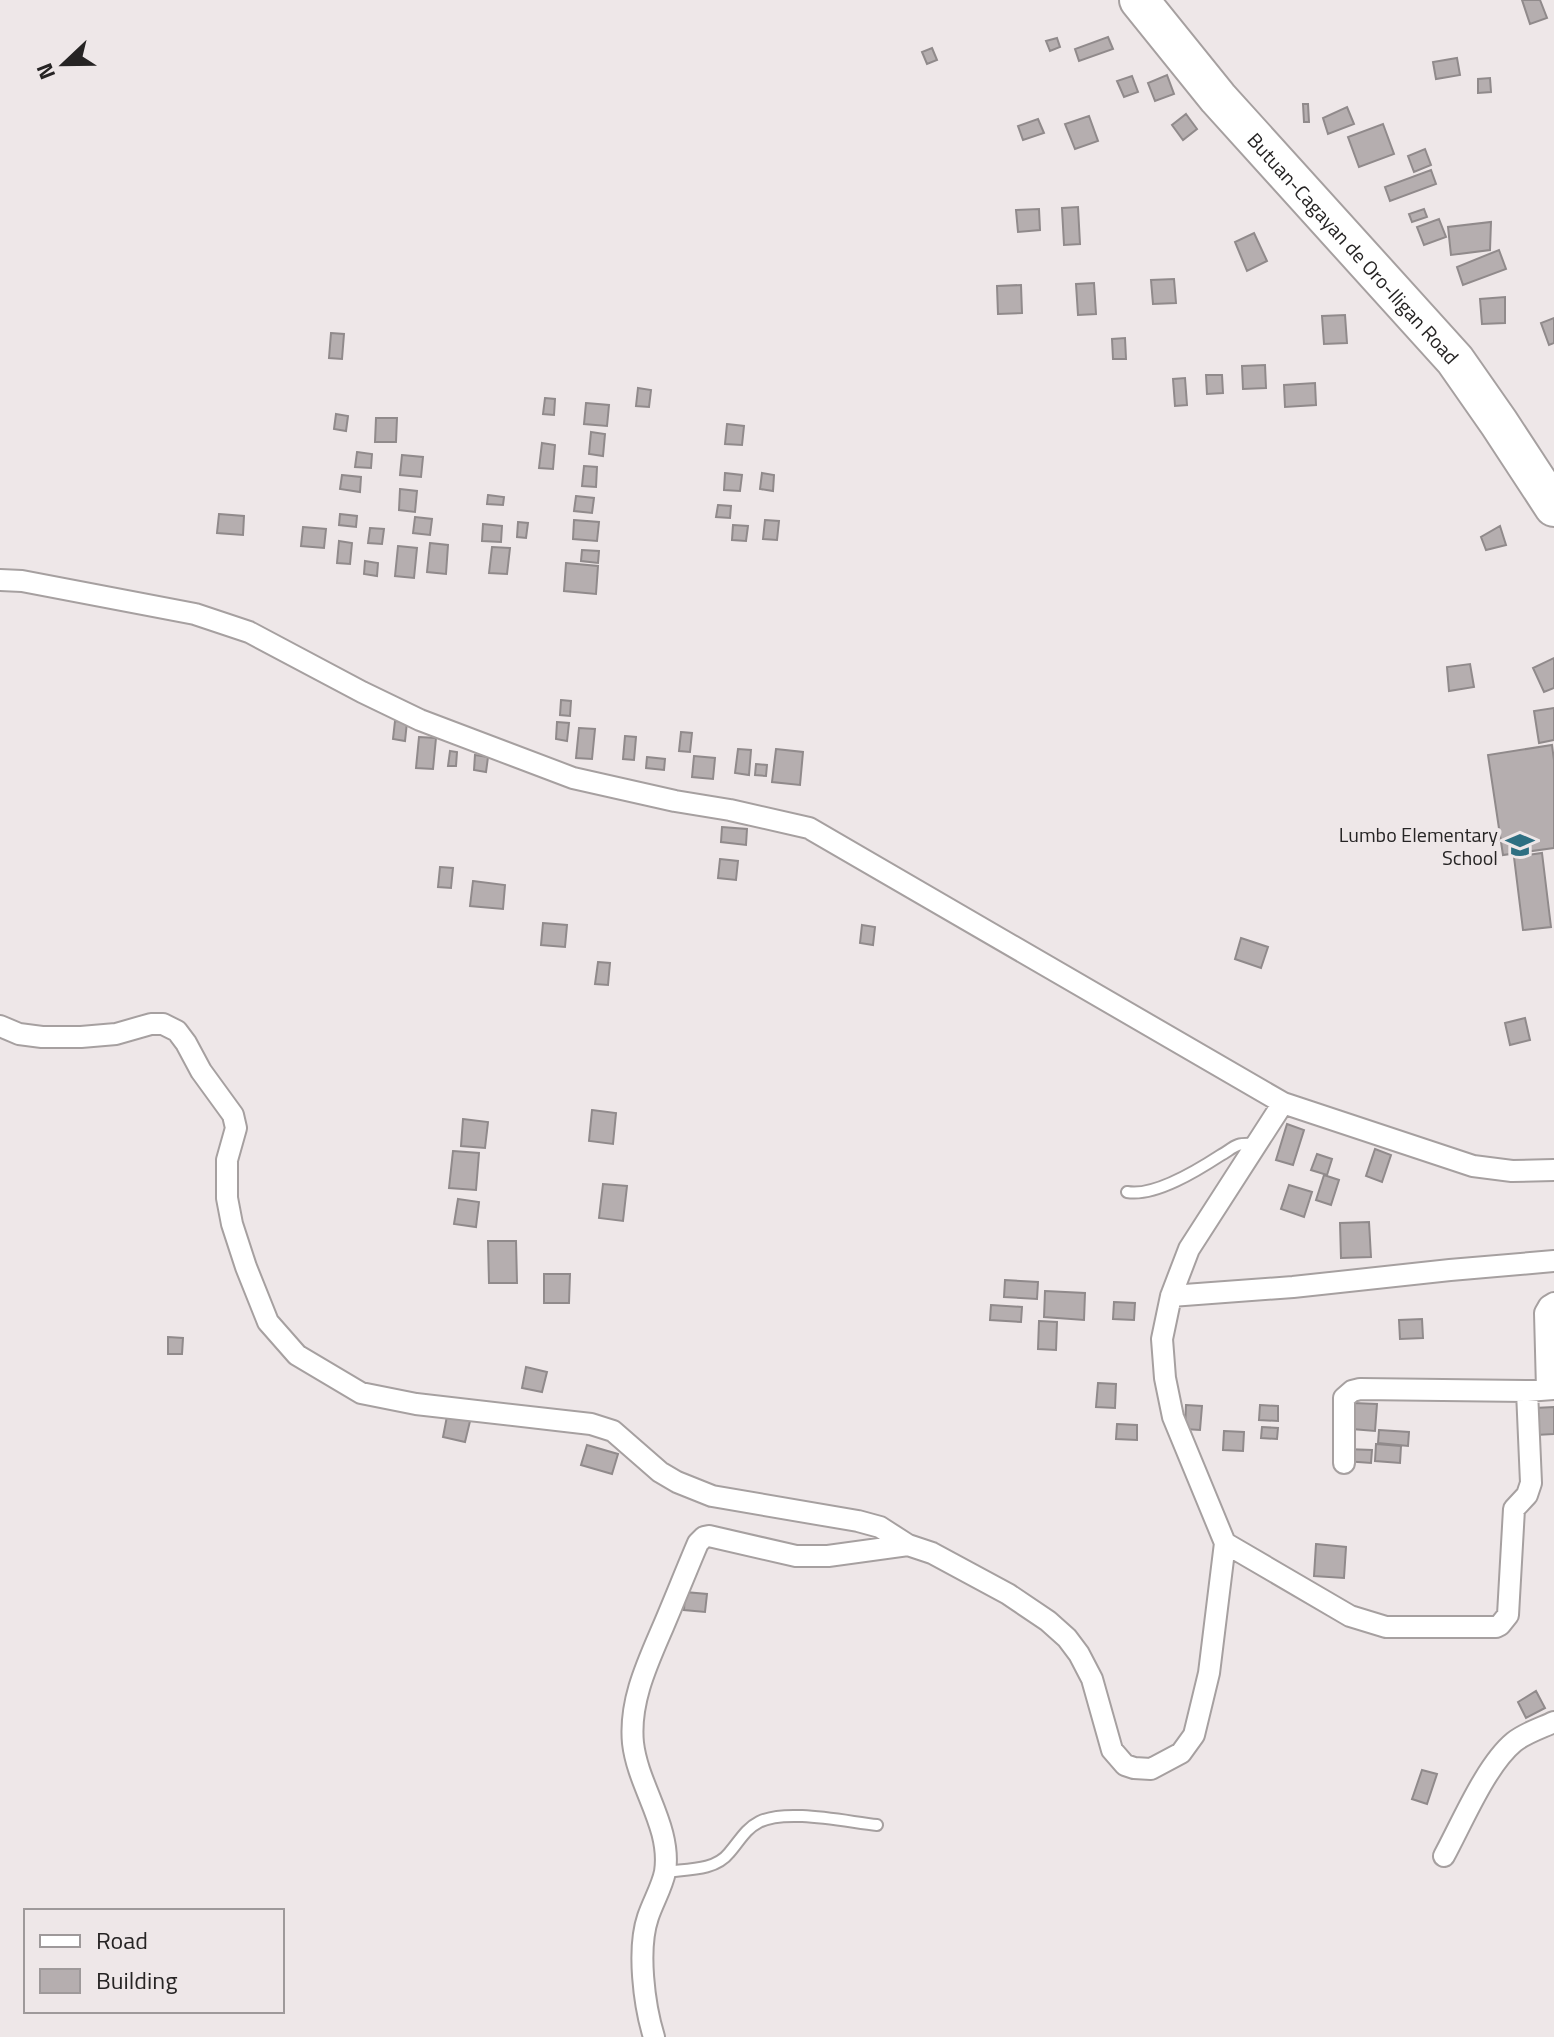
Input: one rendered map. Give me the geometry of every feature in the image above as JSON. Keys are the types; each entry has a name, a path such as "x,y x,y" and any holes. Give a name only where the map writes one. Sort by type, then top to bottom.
{"highway":[{"name":"Butuan-Cagayan de Oro-Iligan Road","path":"1139,0 1218,98 1455,360 1554,507"}],"street":[{"path":"0,580 22,581 195,614 249,632 420,720 573,778 809,828 1283,1103 1473,1166 1512,1171 1554,1170"},
{"path":"0,1026 19,1034 42,1037 116,1034 151,1024 163,1024 177,1031 233,1115 236,1128 227,1160 227,1198 232,1224 268,1322 297,1355 361,1393 416,1404 591,1424 613,1431 660,1472 712,1496 880,1527 908,1545 932,1553 1008,1594 1067,1638 1092,1679 1112,1750 1125,1765 1134,1768 1151,1769 1181,1753 1194,1735 1209,1673 1225,1543 1173,1417 1165,1378 1162,1339 1171,1296 1189,1249 1283,1103"},
{"path":"1171,1296 1554,1261"},
{"path":"1225,1543 1350,1616 1386,1627 1500,1625 1508,1615 1514,1509 1527,1495 1531,1483 1543,1390 1545,1313 1554,1303"},
{"path":"1344,1463 1344,1398 1352,1391 1543,1390"},
{"path":"654,2037 642,1973 646,1921 665,1872 662,1832 637,1764 632,1716 640,1681 698,1543 709,1536 796,1556 828,1556 908,1545"},
{"path":"1444,1856 1489,1772 1502,1754 1517,1740 1554,1722"}],"lane":[{"path":"1127,1192 1138,1194 1150,1191 1191,1173 1242,1143 1257,1144"},
{"path":"665,1872 717,1863 727,1856 747,1830 772,1818 795,1816 877,1825"}],"building":[{"path":"1522,0 1540,0 1547,18 1530,24"},
{"path":"1108,37 1113,49 1079,61 1075,49"},
{"path":"1057,38 1060,47 1050,51 1046,41"},
{"path":"932,48 937,60 927,64 922,52"},
{"path":"1457,58 1460,75 1436,79 1433,62"},
{"path":"1167,75 1174,94 1155,101 1148,83"},
{"path":"1132,76 1138,92 1124,97 1117,81"},
{"path":"1490,78 1491,92 1478,93 1478,79"},
{"path":"1303,104 1308,104 1309,122 1304,122"},
{"path":"1347,107 1354,124 1328,134 1323,118"},
{"path":"1186,114 1197,129 1183,140 1172,125"},
{"path":"1089,116 1098,141 1075,149 1065,124"},
{"path":"1038,119 1044,133 1023,140 1018,126"},
{"path":"1383,124 1394,154 1359,167 1348,137"},
{"path":"1425,149 1431,165 1414,172 1408,156"},
{"path":"1431,170 1436,184 1390,201 1385,187"},
{"path":"1078,207 1080,244 1064,245 1062,208"},
{"path":"1039,209 1040,230 1018,232 1016,210"},
{"path":"1424,209 1427,217 1412,222 1409,214"},
{"path":"1439,219 1446,237 1424,245 1417,227"},
{"path":"1491,222 1490,250 1451,255 1448,227"},
{"path":"1254,233 1267,261 1247,271 1235,242"},
{"path":"1499,250 1506,269 1463,285 1457,267"},
{"path":"1174,279 1176,303 1153,304 1151,280"},
{"path":"1094,283 1096,314 1078,315 1076,284"},
{"path":"1021,285 1022,313 998,314 997,286"},
{"path":"1505,297 1505,323 1482,324 1480,299"},
{"path":"1345,315 1347,343 1324,344 1322,316"},
{"path":"1554,318 1554,343 1549,345 1541,323"},
{"path":"331,333 344,334 342,359 329,358"},
{"path":"1125,338 1126,359 1113,359 1112,339"},
{"path":"1265,365 1266,388 1243,389 1242,366"},
{"path":"1206,375 1222,375 1223,393 1207,394"},
{"path":"1185,378 1187,405 1175,406 1173,379"},
{"path":"1315,383 1316,405 1285,407 1284,385"},
{"path":"638,388 651,390 649,407 636,406"},
{"path":"545,398 555,399 554,415 543,414"},
{"path":"586,403 609,405 607,426 584,424"},
{"path":"336,414 348,416 346,431 334,429"},
{"path":"376,418 397,418 396,442 375,442"},
{"path":"727,424 744,426 742,445 725,444"},
{"path":"591,432 605,434 603,456 589,454"},
{"path":"542,443 555,445 553,469 539,468"},
{"path":"357,452 372,454 371,468 355,467"},
{"path":"402,455 423,457 421,477 400,475"},
{"path":"584,466 597,467 596,487 582,486"},
{"path":"725,473 742,475 740,491 724,490"},
{"path":"762,473 774,475 773,491 760,489"},
{"path":"342,475 361,477 360,492 340,489"},
{"path":"400,489 417,491 415,512 399,510"},
{"path":"488,495 504,497 503,505 487,504"},
{"path":"576,496 594,498 592,513 574,511"},
{"path":"718,505 731,506 730,518 716,517"},
{"path":"219,514 244,516 243,535 217,533"},
{"path":"340,514 357,516 356,527 339,525"},
{"path":"415,517 432,519 430,535 413,533"},
{"path":"574,520 599,522 597,541 573,539"},
{"path":"765,520 779,521 777,540 763,539"},
{"path":"518,522 528,523 526,538 517,537"},
{"path":"483,524 502,526 501,542 482,541"},
{"path":"733,525 748,526 746,541 732,540"},
{"path":"1500,526 1506,545 1486,550 1481,537"},
{"path":"303,527 326,529 324,548 301,546"},
{"path":"370,528 384,529 382,544 368,543"},
{"path":"339,541 352,543 350,564 337,563"},
{"path":"430,543 448,545 446,574 427,572"},
{"path":"398,546 417,548 414,578 395,576"},
{"path":"492,547 510,548 507,574 489,573"},
{"path":"582,550 599,551 598,563 581,561"},
{"path":"365,561 378,563 377,576 364,574"},
{"path":"566,563 598,566 596,594 564,591"},
{"path":"1554,658 1554,688 1544,692 1533,668"},
{"path":"1470,664 1474,687 1449,691 1447,667"},
{"path":"561,700 571,701 570,716 560,715"},
{"path":"1554,708 1554,740 1539,743 1534,711"},
{"path":"395,721 407,722 405,741 393,739"},
{"path":"557,722 569,723 567,741 556,739"},
{"path":"579,728 595,729 592,759 576,758"},
{"path":"681,732 692,733 690,752 679,751"},
{"path":"625,736 636,737 634,760 623,759"},
{"path":"419,737 436,738 433,769 416,768"},
{"path":"1552,745 1554,848 1503,855 1488,755"},
{"path":"738,749 751,750 749,775 735,773"},
{"path":"776,749 803,752 800,785 772,782"},
{"path":"450,751 457,752 456,766 448,766"},
{"path":"475,755 488,757 486,772 474,770"},
{"path":"694,756 715,758 713,779 692,777"},
{"path":"647,757 665,759 664,770 646,768"},
{"path":"756,764 767,765 766,776 755,775"},
{"path":"722,827 747,829 746,845 721,842"},
{"path":"1542,853 1551,927 1523,930 1514,857"},
{"path":"720,859 738,861 736,880 718,878"},
{"path":"440,867 453,868 451,888 438,887"},
{"path":"473,881 505,885 503,909 470,906"},
{"path":"543,923 567,925 565,947 541,945"},
{"path":"862,925 875,927 873,945 860,943"},
{"path":"1241,938 1268,947 1261,968 1235,959"},
{"path":"598,962 610,963 608,985 595,984"},
{"path":"1525,1018 1530,1040 1510,1045 1505,1023"},
{"path":"592,1110 616,1113 613,1144 589,1141"},
{"path":"463,1119 488,1122 485,1148 461,1146"},
{"path":"1287,1124 1304,1130 1293,1165 1276,1160"},
{"path":"1375,1149 1391,1155 1382,1182 1366,1176"},
{"path":"453,1151 479,1153 476,1190 449,1188"},
{"path":"1317,1154 1332,1159 1327,1175 1311,1170"},
{"path":"1324,1175 1339,1180 1331,1205 1316,1200"},
{"path":"603,1184 627,1186 623,1221 599,1218"},
{"path":"1289,1185 1312,1192 1304,1217 1281,1209"},
{"path":"458,1199 479,1202 476,1227 454,1224"},
{"path":"1369,1222 1371,1257 1341,1258 1340,1223"},
{"path":"488,1241 516,1241 517,1283 489,1283"},
{"path":"544,1274 570,1274 569,1303 544,1303"},
{"path":"1005,1280 1038,1282 1037,1299 1004,1297"},
{"path":"1045,1291 1085,1293 1084,1320 1044,1317"},
{"path":"1114,1302 1135,1303 1134,1320 1113,1319"},
{"path":"991,1305 1022,1307 1021,1322 990,1320"},
{"path":"1422,1319 1423,1338 1400,1339 1399,1320"},
{"path":"1039,1321 1057,1322 1056,1350 1038,1349"},
{"path":"168,1337 183,1338 182,1354 168,1354"},
{"path":"526,1367 547,1372 542,1392 522,1388"},
{"path":"1098,1383 1116,1384 1115,1408 1096,1407"},
{"path":"1353,1403 1377,1404 1375,1431 1352,1429"},
{"path":"1186,1405 1202,1406 1200,1430 1185,1429"},
{"path":"1260,1405 1278,1406 1278,1421 1259,1420"},
{"path":"1554,1407 1554,1434 1536,1435 1535,1408"},
{"path":"448,1411 471,1417 465,1442 443,1437"},
{"path":"1117,1424 1137,1425 1137,1440 1116,1439"},
{"path":"1262,1427 1278,1428 1277,1439 1261,1438"},
{"path":"1379,1430 1409,1432 1408,1446 1378,1443"},
{"path":"1224,1431 1244,1432 1243,1451 1223,1450"},
{"path":"1376,1444 1401,1446 1400,1463 1375,1461"},
{"path":"587,1445 618,1454 612,1474 581,1465"},
{"path":"1346,1449 1372,1450 1371,1463 1345,1461"},
{"path":"1316,1544 1346,1547 1344,1578 1314,1576"},
{"path":"685,1592 707,1594 705,1612 684,1610"},
{"path":"1536,1691 1545,1708 1526,1718 1518,1702"},
{"path":"1422,1770 1437,1774 1427,1804 1412,1799"}],"place":[{"name":"Lumbo Elementary School","path":"1520,845"}]}
